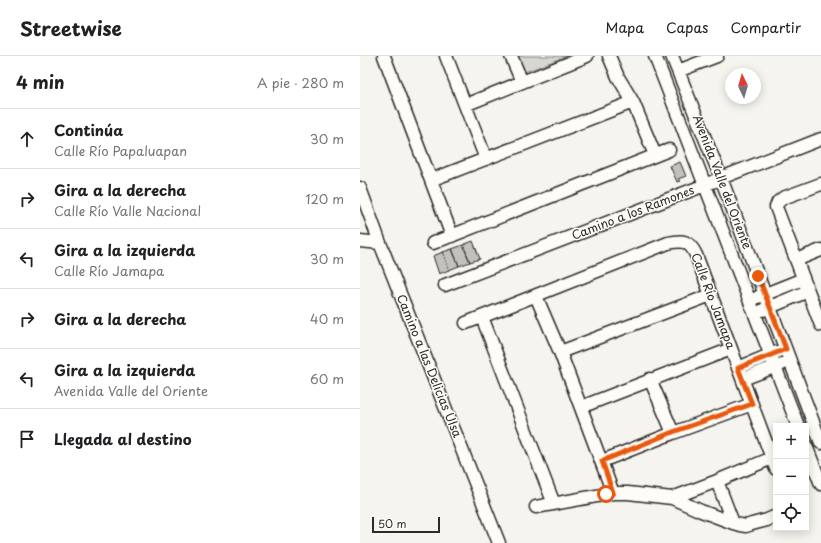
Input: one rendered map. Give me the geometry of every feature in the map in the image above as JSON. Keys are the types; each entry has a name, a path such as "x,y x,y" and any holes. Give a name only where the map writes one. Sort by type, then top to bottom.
{"street":[{"path":"384,56 452,236"},
{"path":"446,56 486,159"},
{"path":"511,56 522,82"},
{"path":"465,105 587,56"},
{"path":"609,56 618,76 634,102 655,155"},
{"name":"Avenida Valle del Oriente","path":"655,56 797,423"},
{"name":"Avenida Valle del Oriente","path":"672,56 721,178 821,443"},
{"path":"678,71 716,56"},
{"path":"431,180 634,102"},
{"name":"Camino a los Ramones","path":"445,285 821,139"},
{"path":"433,243 669,150"},
{"path":"820,318 803,279 776,208 779,200 821,184"},
{"name":"Camino a las Delicias Ulsa","path":"360,188 380,243 498,543"},
{"path":"360,242 380,243"},
{"name":"Calle Río Jamapa","path":"536,296 668,243 683,242 688,244 693,248 772,458"},
{"path":"796,260 821,250"},
{"path":"749,300 803,279"},
{"path":"754,313 808,291"},
{"path":"560,352 711,295"},
{"path":"466,323 536,296 560,352 613,493"},
{"path":"482,317 554,504"},
{"path":"580,407 731,349"},
{"path":"740,374 770,355 786,349"},
{"path":"740,374 775,367 790,360"},
{"path":"650,380 673,432"},
{"path":"602,461 673,432 752,404"},
{"path":"809,454 821,484"},
{"path":"672,498 772,458"},
{"path":"717,481 733,523"},
{"path":"536,507 613,493 628,493 672,498 700,511 746,526 773,517"}],"shaded area":[{"path":"515,56 567,56 522,73"}],"building":[{"path":"680,162 686,176 678,179 680,181 677,182 670,166"},
{"path":"473,241 480,259 470,262 463,245"},
{"path":"463,245 470,262 459,266 452,249"},
{"path":"452,249 459,266 449,270 443,252"},
{"path":"443,252 449,270 439,274 433,256"}],"route":[{"path":"606,494 613,493 602,461 673,432 752,404 738,368 786,349 758,276"}]}
